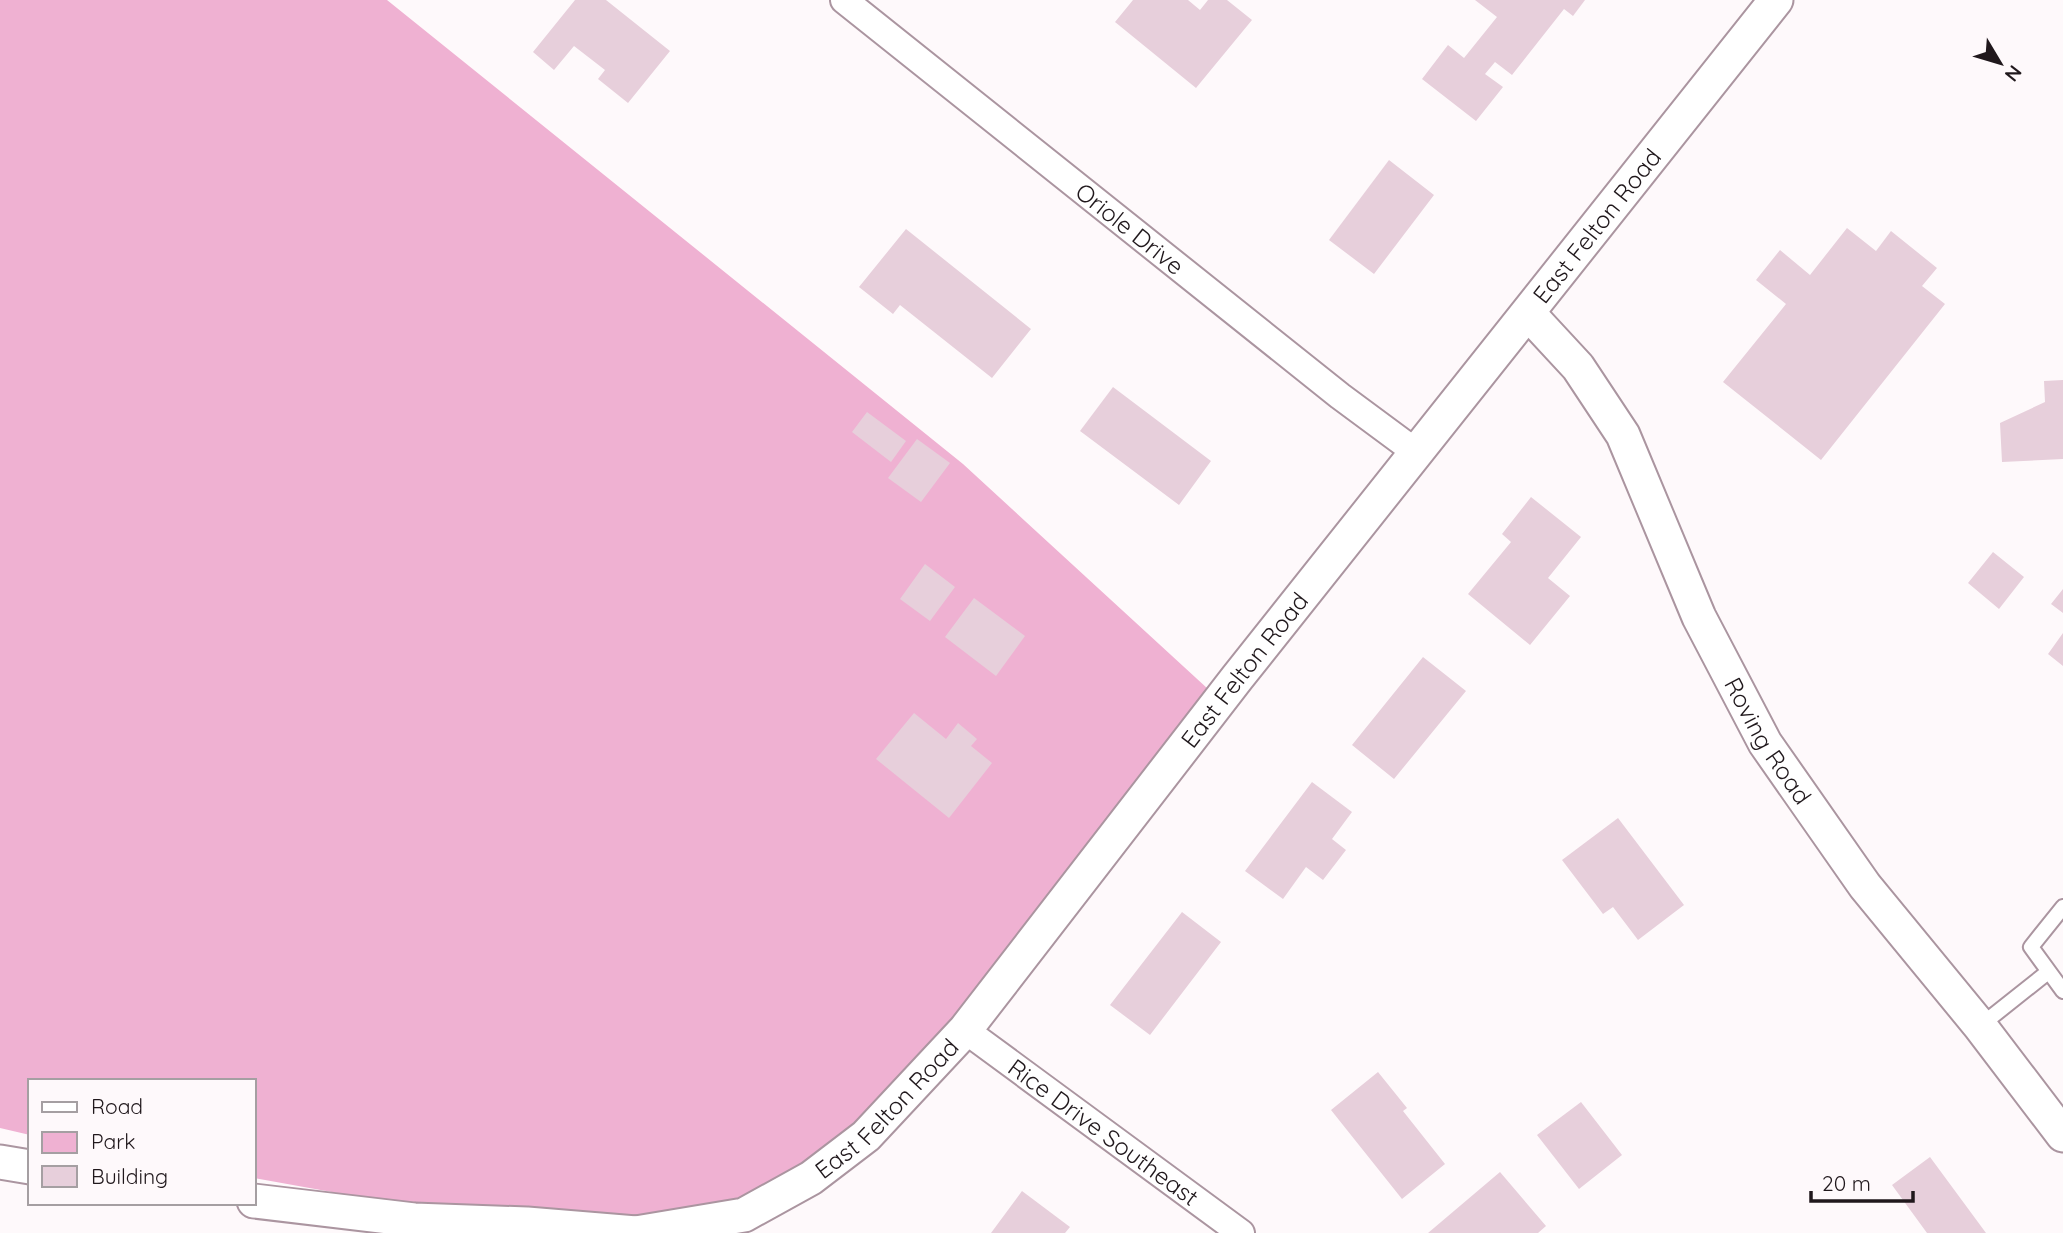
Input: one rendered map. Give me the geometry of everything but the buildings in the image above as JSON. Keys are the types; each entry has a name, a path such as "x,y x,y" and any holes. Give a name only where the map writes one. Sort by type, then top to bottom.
{"street":[{"name":"Oriole Drive","path":"844,0 1417,453"},
{"name":"East Felton Road","path":"256,1201 414,1220 527,1224 636,1233 744,1215 811,1178 866,1136 965,1030 1237,678 1776,0"},
{"name":"Roving Road","path":"1528,313 1578,366 1623,435 1699,617 1765,743 1865,886 1980,1026 2063,1135"},
{"name":"Rice Drive Southeast","path":"965,1030 1209,1224 1241,1233"},
{"path":"0,1161 28,1167"}],"lane":[{"path":"2063,907 2031,947 2063,990"},
{"path":"1980,1026 2048,972"}],"green space":[{"path":"0,0 387,0 963,464 1220,700 965,1030 779,1194 682,1225 504,1223 256,1178 256,1079 28,1079 28,1135 0,1128"}]}
